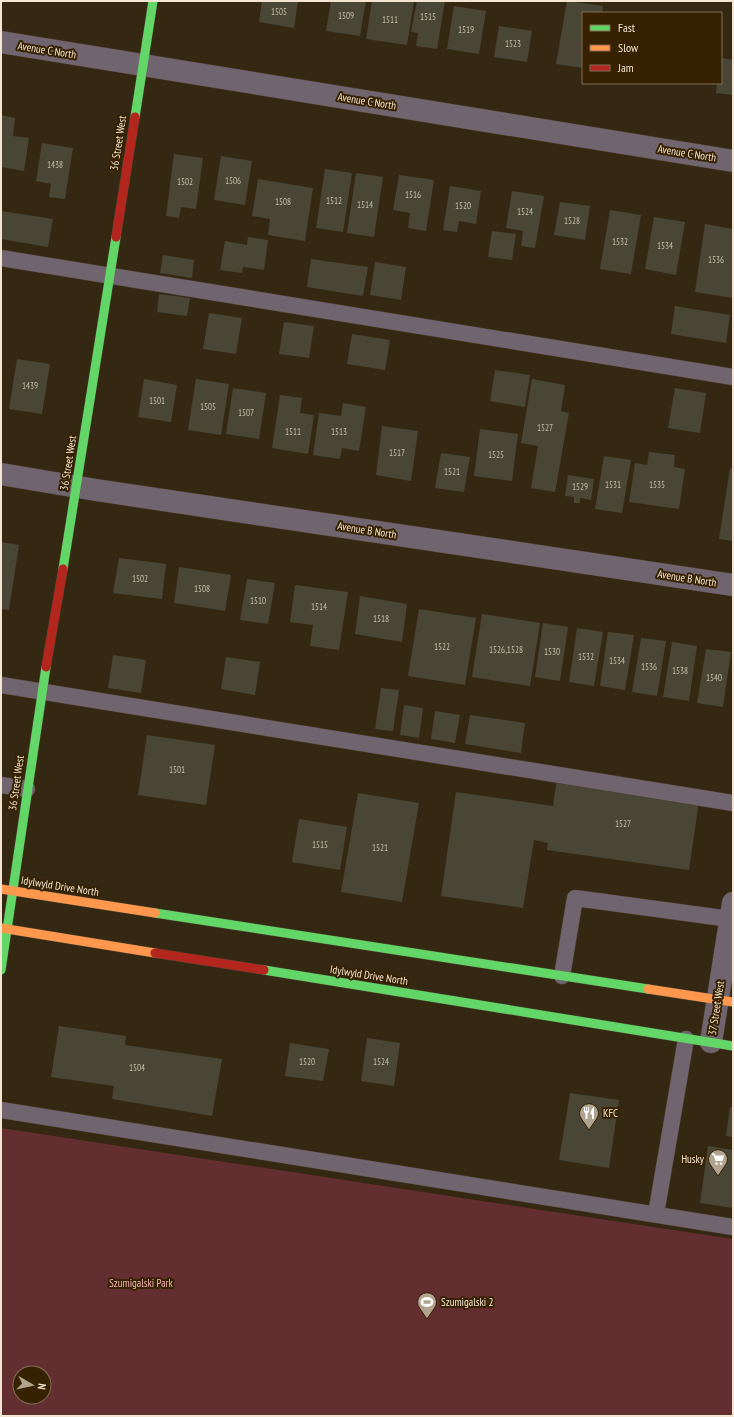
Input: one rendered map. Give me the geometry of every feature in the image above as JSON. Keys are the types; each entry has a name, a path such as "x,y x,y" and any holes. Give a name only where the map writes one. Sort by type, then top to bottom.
{"main road":[{"name":"36 Street West","path":"1,970 4,928 12,891 42,692 153,1"},
{"name":"Idylwyld Drive North","path":"1,889 725,1001"},
{"name":"Idylwyld Drive North","path":"4,928 733,1046"}],"street":[{"name":"Avenue C North","path":"1,42 733,161"},
{"name":"Avenue B North","path":"1,474 76,487 733,585"},
{"name":"37 Street West","path":"711,1042 725,1001 731,923"}],"lane":[{"path":"1,258 733,377"},
{"path":"1,686 733,803"},
{"path":"1,785 27,789"},
{"path":"562,976 575,898 731,923"},
{"path":"656,1214 686,1039"},
{"path":"1,1110 733,1227"}],"green space":[{"name":"Szumigalski Park","path":"1,1128 733,1239 733,1416 1,1416"}],"building":[{"path":"262,1 298,1 294,28 259,22"},
{"path":"331,1 366,1 360,36 326,31"},
{"path":"372,1 414,1 407,45 366,39"},
{"path":"417,1 445,1 437,49 416,46 418,33 411,32"},
{"path":"567,1 603,6 602,12 582,12 582,68 556,64"},
{"path":"454,6 486,11 479,54 447,49"},
{"path":"499,26 532,31 527,62 494,57"},
{"path":"722,58 733,60 733,95 716,93 717,84 722,84"},
{"path":"1,115 15,118 13,136 29,138 24,171 1,167"},
{"path":"42,143 73,148 65,199 49,197 51,184 36,181"},
{"path":"174,154 203,158 196,209 181,207 179,218 166,216"},
{"path":"221,156 252,161 245,205 214,200"},
{"path":"325,169 352,173 343,232 316,228"},
{"path":"356,173 383,177 374,237 347,233"},
{"path":"399,175 434,180 426,231 408,228 410,213 393,210"},
{"path":"258,179 313,188 305,241 268,235 270,219 252,216"},
{"path":"450,186 481,191 476,224 459,221 457,232 443,230"},
{"path":"512,191 544,196 535,248 521,246 523,231 506,228"},
{"path":"560,202 590,206 585,240 554,235"},
{"path":"610,210 641,215 631,274 600,269"},
{"path":"1,211 53,219 48,247 1,239"},
{"path":"654,217 685,222 676,275 645,269"},
{"path":"705,224 733,229 733,298 695,292"},
{"path":"492,231 516,234 512,260 488,257"},
{"path":"248,237 268,240 264,270 243,267 242,273 220,270 225,241 247,245"},
{"path":"163,255 194,260 192,278 160,273"},
{"path":"311,259 368,267 363,296 307,287"},
{"path":"375,262 406,267 401,300 370,295"},
{"path":"159,294 190,298 187,316 157,312"},
{"path":"675,306 730,315 726,343 671,334"},
{"path":"209,313 242,318 236,354 203,349"},
{"path":"284,322 314,326 309,358 279,354"},
{"path":"352,334 390,340 385,370 347,364"},
{"path":"17,359 50,364 42,414 9,409"},
{"path":"495,370 530,375 525,407 490,401"},
{"path":"144,379 177,385 171,422 138,417"},
{"path":"196,379 229,384 221,435 188,430"},
{"path":"532,379 565,385 561,411 569,413 555,492 531,488 538,446 521,443"},
{"path":"233,388 266,393 259,439 226,434"},
{"path":"675,388 706,393 700,433 668,428"},
{"path":"280,395 302,398 300,413 314,415 308,454 272,448"},
{"path":"343,403 366,407 359,451 342,448 340,459 313,455 319,413 341,416"},
{"path":"382,426 418,431 411,481 376,475"},
{"path":"480,429 518,434 512,481 474,476"},
{"path":"649,452 675,455 674,467 685,469 679,509 629,502 635,463 647,465"},
{"path":"441,453 470,457 464,492 435,488"},
{"path":"604,456 631,460 622,513 595,509"},
{"path":"730,468 733,469 733,541 719,539"},
{"path":"568,475 594,479 591,500 580,498 580,503 574,503 574,497 565,496"},
{"path":"1,542 19,545 9,610 1,609"},
{"path":"119,558 166,564 162,599 113,593"},
{"path":"179,567 231,575 225,611 174,603"},
{"path":"247,579 275,583 268,624 240,620"},
{"path":"295,585 348,592 339,650 310,646 313,625 290,622"},
{"path":"360,596 407,604 402,642 355,634"},
{"path":"419,609 476,618 465,685 408,676"},
{"path":"482,614 540,623 530,686 472,677"},
{"path":"543,623 568,627 560,681 535,677"},
{"path":"577,628 603,632 594,686 569,682"},
{"path":"608,632 634,635 625,690 600,686"},
{"path":"641,638 666,641 657,696 632,692"},
{"path":"672,642 697,646 689,701 663,697"},
{"path":"706,649 731,652 723,707 697,703"},
{"path":"113,655 146,660 141,693 108,688"},
{"path":"226,657 260,662 255,695 221,689"},
{"path":"381,688 399,690 393,731 375,729"},
{"path":"404,705 423,708 419,738 400,735"},
{"path":"435,711 460,715 455,743 431,739"},
{"path":"470,715 525,723 521,753 465,744"},
{"path":"147,735 215,745 206,805 138,795"},
{"path":"557,779 699,801 689,870 547,850 548,843 534,840 523,908 441,896 456,792 553,806"},
{"path":"358,793 419,803 402,902 341,892"},
{"path":"299,819 347,827 340,870 292,862"},
{"path":"59,1026 126,1036 125,1045 222,1059 212,1116 112,1099 114,1086 51,1077"},
{"path":"367,1038 400,1043 394,1086 361,1081"},
{"path":"290,1043 329,1049 323,1081 285,1076"},
{"name":"KFC","path":"570,1093 619,1100 609,1168 559,1160"},
{"name":"Husky","path":"730,1107 733,1107 733,1137 726,1136"},
{"name":"Husky","path":"708,1146 733,1150 733,1208 700,1203"}],"traffic: fast":[{"path":"135,117 153,1"},
{"path":"63,569 116,237"},
{"path":"1,970 46,667"},
{"path":"155,913 648,989"},
{"path":"264,970 733,1046"}],"traffic: slow":[{"path":"1,889 155,913"},
{"path":"1,928 155,953"},
{"path":"648,989 733,1002"}],"traffic: jam":[{"path":"116,237 135,117"},
{"path":"46,667 63,569"},
{"path":"155,953 264,970"}],"place":[{"name":"KFC","path":"589,1130"},
{"name":"Husky","path":"718,1176"},
{"name":"Szumigalski 2","path":"427,1319"}]}
